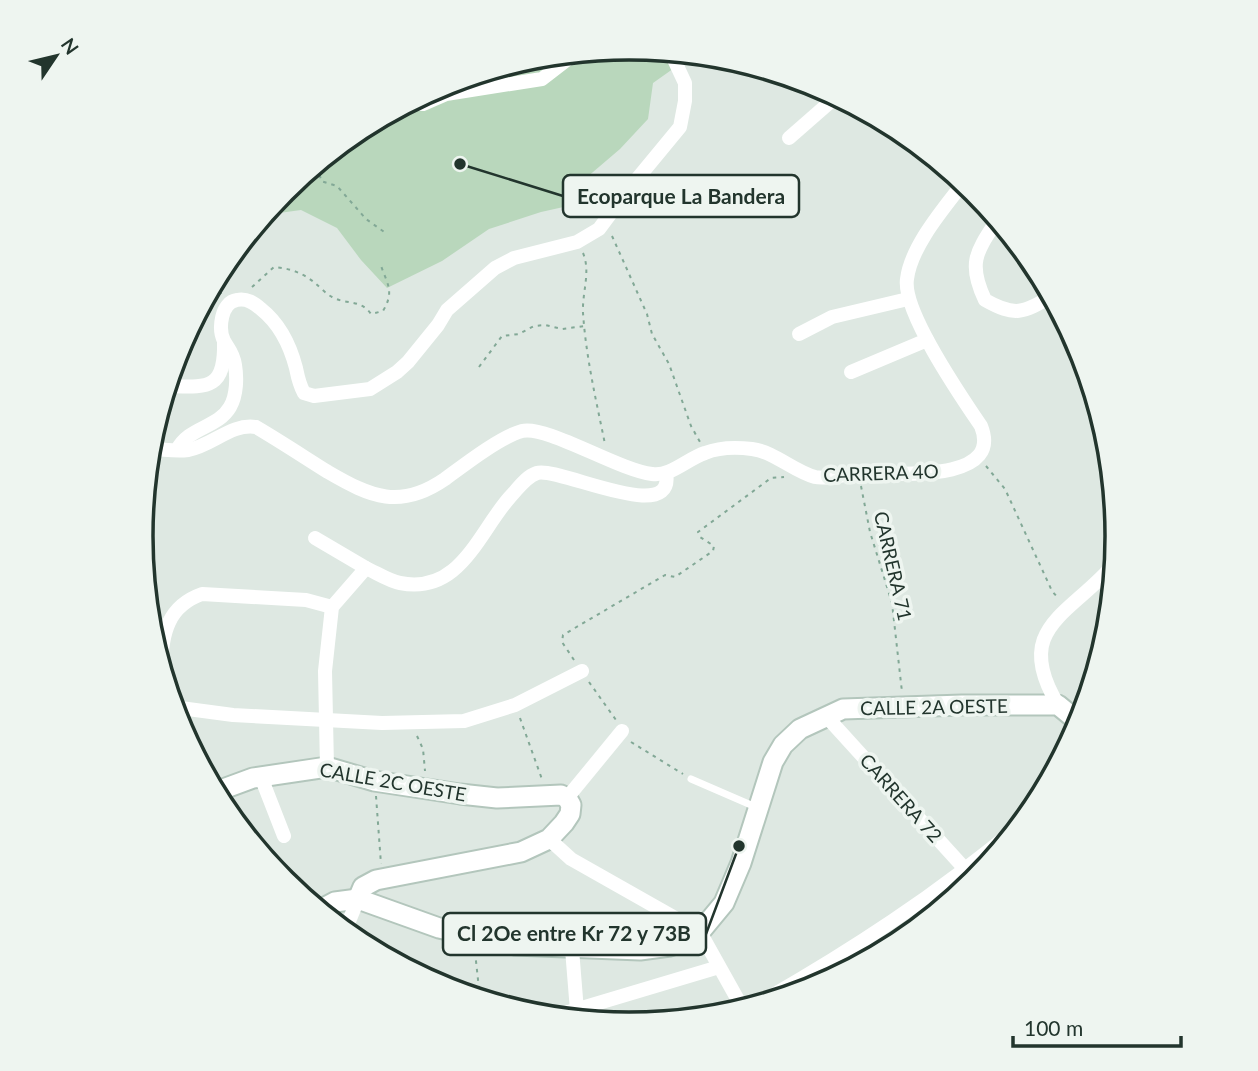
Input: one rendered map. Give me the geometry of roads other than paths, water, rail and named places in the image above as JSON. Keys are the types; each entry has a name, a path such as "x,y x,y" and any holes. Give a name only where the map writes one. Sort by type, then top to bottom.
{"street":[{"path":"177,386 204,385 215,381 221,373 224,359 222,322 225,309 238,299 253,302 271,317 287,341 304,393 314,396 370,389 397,372 438,325 447,310 495,268 514,258 578,242 605,223 628,190 680,127 685,83 675,62"},
{"path":"457,92 542,79 560,65"},
{"path":"789,138 828,104"},
{"path":"852,372 928,340 908,299 906,280 913,259 933,223 957,191"},
{"path":"992,228 976,253 975,277 985,300 1009,312 1023,310 1042,301"},
{"path":"799,334 832,317 908,299"},
{"path":"177,450 190,434 230,408 236,391 236,365 231,348 224,340"},
{"name":"CARRERA 4O","path":"666,473 705,453 728,448 767,453 816,477 950,470 973,463 984,450 986,438 928,340"},
{"path":"161,449 187,450 202,446 245,425 256,427 365,492 401,497 431,488 523,431 545,434 610,462 654,475 666,473 668,482 663,491 641,496 551,472 538,472 526,479 496,513 464,562 444,578 424,584 400,583 366,568 315,538"},
{"path":"327,767 325,671 332,607 366,568"},
{"path":"1071,711 1048,688 1043,674 1040,647 1043,637 1066,609 1103,576"},
{"path":"164,636 179,606 202,594 306,600 332,607"},
{"path":"185,709 233,715 382,723 464,721 515,705 582,671"},
{"name":"CALLE 2A OESTE","path":"358,899 439,928 514,945 640,950 670,946 700,932 724,903 741,863 773,762 783,745 800,729 843,709 904,707 1071,712"},
{"name":"CARRERA 72","path":"826,716 967,871"},
{"path":"349,920 363,887 368,883 521,852 549,839 570,814 570,805 558,797 622,731"},
{"name":"CALLE 2C OESTE","path":"226,788 261,777 327,767 374,781 429,790 497,798 558,797"},
{"path":"261,777 284,836"},
{"path":"549,839 571,859 700,932 737,998"},
{"path":"329,905 358,899"},
{"path":"859,952 934,900"},
{"path":"572,949 578,1008"},
{"path":"595,1010 719,967"}],"lane":[{"path":"691,779 758,808"}],"place":[{"name":"Ecoparque La Bandera","path":"460,164"},
{"name":"Cl 2Oe entre Kr 72 y 73B","path":"739,846"}]}
